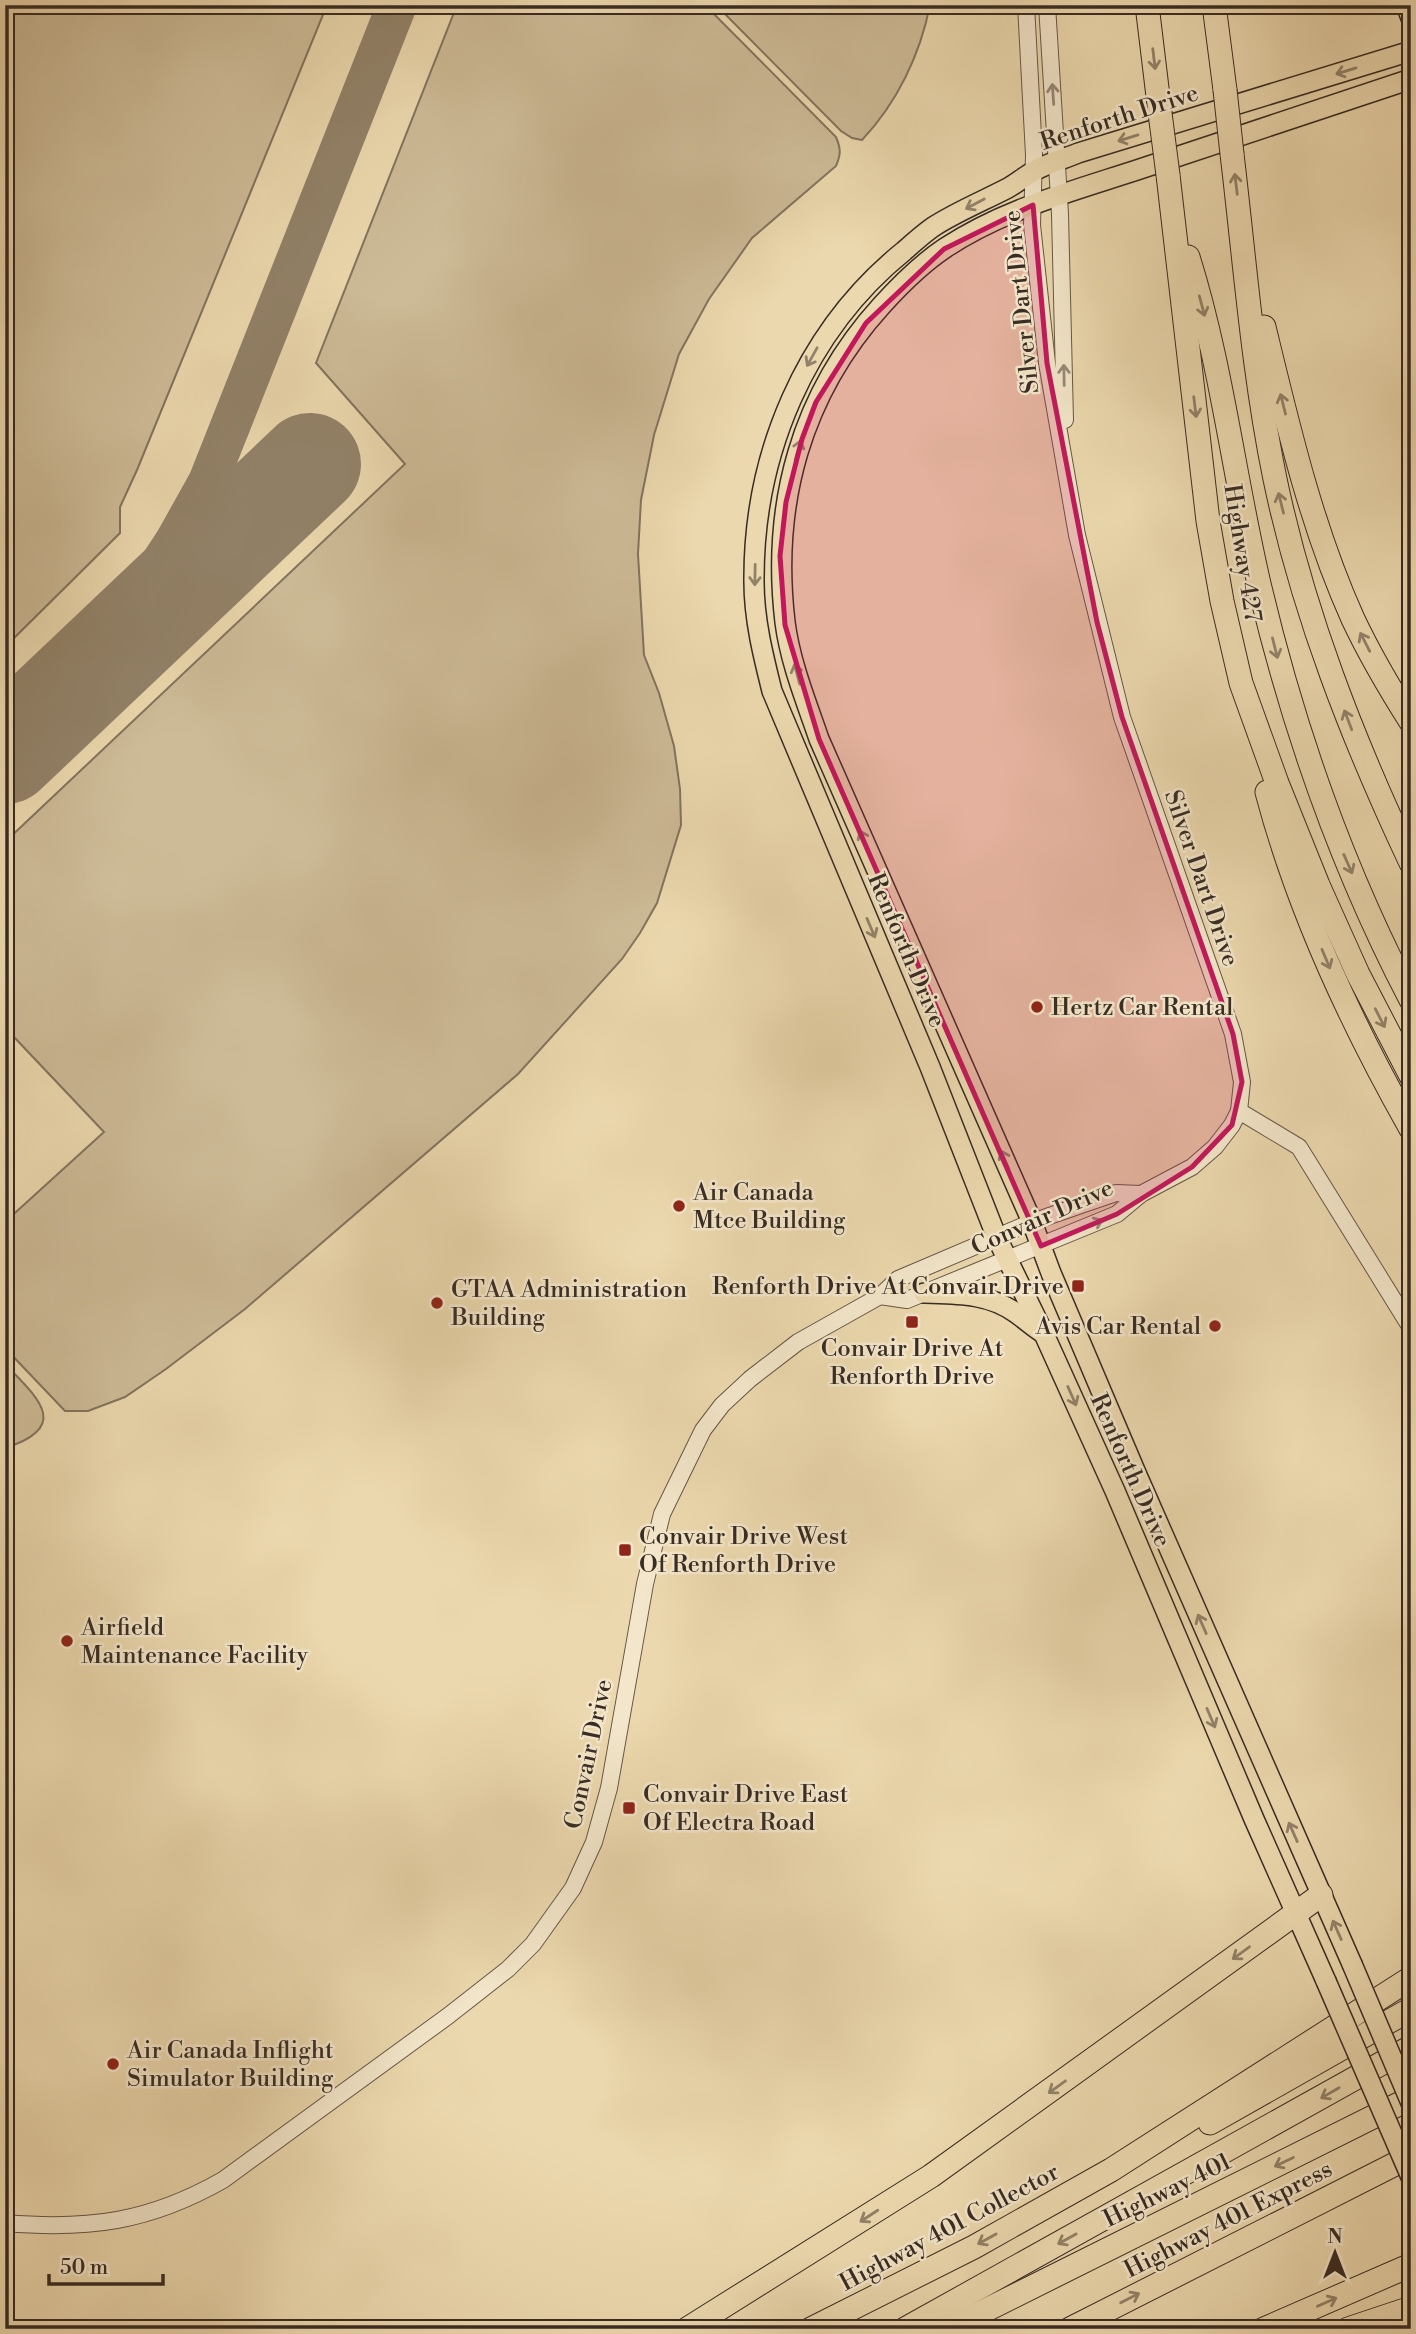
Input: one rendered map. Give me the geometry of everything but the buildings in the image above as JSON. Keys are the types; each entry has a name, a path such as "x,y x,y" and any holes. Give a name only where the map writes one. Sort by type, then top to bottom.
{"highway":[{"name":"Highway 427","path":"1147,5 1208,520 1222,601 1241,684 1318,885 1358,974 1411,1076"},
{"name":"Highway 427","path":"1214,5 1266,432 1292,549 1348,723 1411,863"},
{"path":"1169,184 1211,340 1257,575 1289,696 1311,769 1344,855 1393,967 1411,1000"},
{"path":"1239,214 1284,411 1312,512 1354,620 1386,682 1411,722"},
{"path":"1241,684 1274,817 1303,905 1354,1020 1411,1129"},
{"path":"687,2329 931,2176 1321,1895"},
{"path":"1111,2170 1411,1979"},
{"path":"1111,2170 1223,2117 1411,2009"},
{"path":"905,2329 1411,2047"},
{"name":"Highway 401","path":"948,2329 1411,2101"},
{"name":"Highway 401 Express","path":"1070,2329 1411,2156"},
{"name":"Highway 401 Collector","path":"811,2329 974,2247 1111,2170"},
{"path":"1264,2329 1411,2265"},
{"path":"1348,2329 1411,2308"}],"main road":[{"path":"1406,5 1411,18"},
{"name":"Renforth Drive","path":"1411,51 1034,170 1011,187 932,228 877,274 853,299 823,337 802,377 777,432 763,487 754,583 759,639 772,691 930,1067 997,1238 1044,1334 1115,1492 1411,2177"},
{"name":"Renforth Drive","path":"1411,79 1058,195 990,222 944,249 904,281 860,331 816,402 802,439 786,502 780,556 785,625 798,680 819,739 1032,1222 1136,1473 1411,2101"},
{"path":"924,1293 975,1295 994,1301 1016,1313 1044,1334"}],"street":[{"name":"Silver Dart Drive","path":"1026,5 1034,170 1032,225 1046,363 1077,535 1122,717 1233,1034 1242,1082 1239,1111"},
{"name":"Silver Dart Drive","path":"1047,5 1058,195 1066,468"},
{"name":"Convair Drive","path":"880,1296 906,1300 1117,1214 1141,1194 1192,1167 1215,1147 1239,1111"},
{"path":"1239,1111 1299,1147 1411,1328"},
{"name":"Convair Drive","path":"5,2223 71,2226 117,2222 147,2214 203,2191 223,2180 508,1969 533,1944 573,1888 593,1842 609,1788 619,1739 654,1539 670,1494 703,1430 722,1405 750,1378 799,1342 880,1296 898,1279 1032,1222 1116,1193 1141,1194"}],"highlighted area":[{"path":"1033,205 1047,363 1097,622 1122,717 1233,1034 1242,1082 1232,1125 1192,1167 1117,1214 1041,1246 819,739 785,625 780,556 786,502 802,439 816,402 866,323 944,249"}],"shaded area":[{"path":"5,5 327,5 120,507 120,533 5,647"},
{"path":"457,5 705,5 836,137 839,145 840,155 836,166 752,238 709,299 679,354 654,435 641,500 638,554 644,655 659,693 674,746 680,789 681,825 657,903 640,933 622,959 518,1074 245,1309 166,1369 125,1397 88,1411 65,1411 5,1348 5,1222 104,1132 13,1036 5,1043 5,842 405,464 316,363"},
{"path":"716,5 930,5 920,42 905,77 886,110 862,140 852,138 841,131"},
{"path":"5,1364 37,1400 43,1411 43,1421 38,1431 26,1440 5,1448"}],"taxiway":[{"path":"5,748 128,613 175,541 208,482 397,5"}],"runway":[{"path":"5,753 310,464"}],"place":[{"name":"Hertz Car Rental","path":"1037,1007"},
{"name":"Air Canada Mtce Building","path":"679,1206"},
{"name":"Renforth Drive At Convair Drive","path":"1078,1286"},
{"name":"GTAA Administration Building","path":"437,1303"},
{"name":"Convair Drive At Renforth Drive","path":"912,1322"},
{"name":"Avis Car Rental","path":"1215,1326"},
{"name":"Convair Drive West Of Renforth Drive","path":"625,1550"},
{"name":"Airfield Maintenance Facility","path":"67,1641"},
{"name":"Convair Drive East Of Electra Road","path":"629,1808"},
{"name":"Air Canada Inflight Simulator Building","path":"113,2064"}]}
